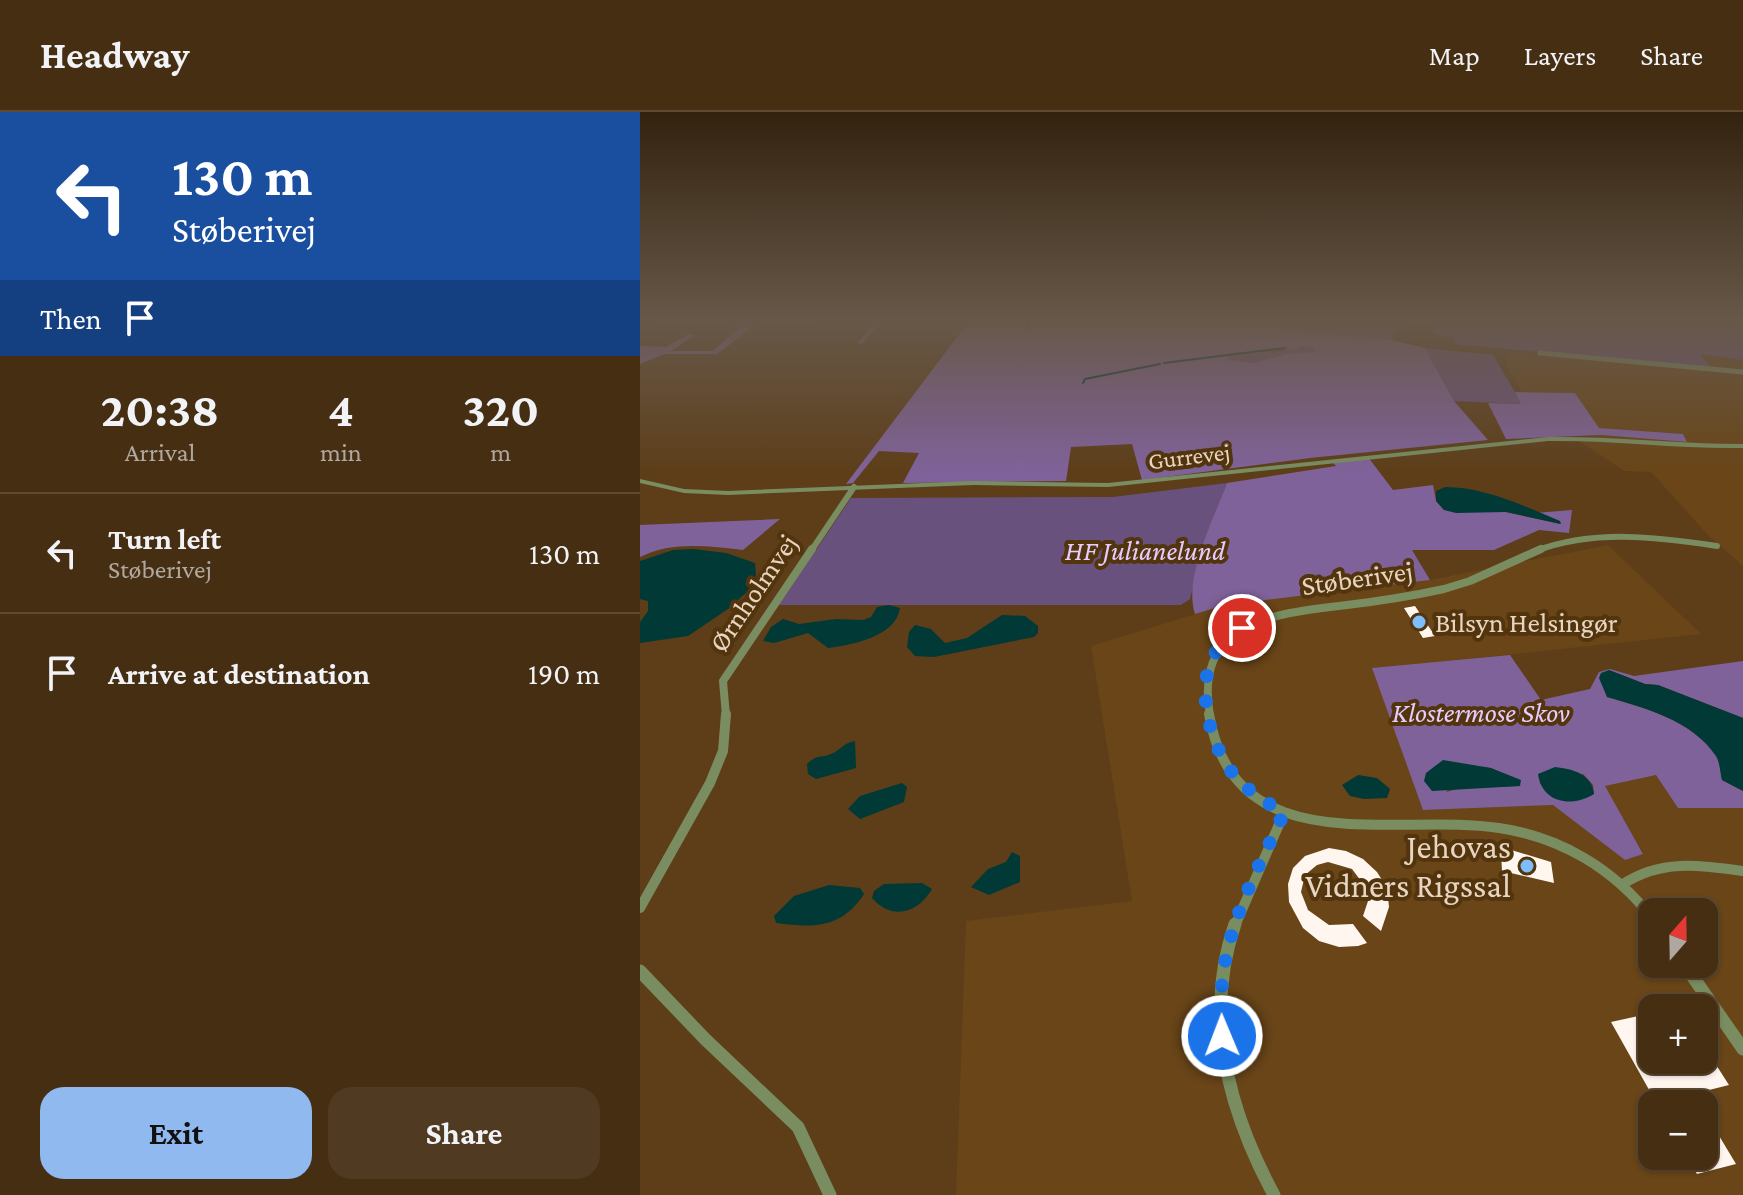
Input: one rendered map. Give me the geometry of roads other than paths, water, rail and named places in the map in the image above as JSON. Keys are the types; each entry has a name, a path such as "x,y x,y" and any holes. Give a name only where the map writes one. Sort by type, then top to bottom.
{"street":[{"name":"Gurrevej","path":"640,481 684,491 728,493 854,487 1137,483 1341,458 1589,437 1698,446 1743,446"},
{"name":"Ørnholmvej","path":"640,908 710,783 723,751 726,711 723,681 854,487"},
{"name":"Støberivej","path":"1638,902 1623,884 1572,850 1521,831 1496,827 1338,825 1284,813 1254,794 1231,771 1216,743 1206,697 1206,676 1213,657 1225,641 1242,628 1285,613 1458,586 1493,573 1526,554 1568,541 1640,537 1717,546"},
{"path":"1274,1195 1252,1152 1230,1085 1222,1036 1221,990 1236,921 1284,813"},
{"path":"1623,884 1645,870 1660,866 1743,871"},
{"path":"640,971 705,1039 798,1127 830,1195"},
{"path":"1694,978 1743,1049"}],"water":[{"path":"1445,487 1475,490 1504,498 1561,524 1506,512 1456,513 1444,510 1436,501 1436,491"},
{"path":"673,550 726,553 755,563 756,576 748,591 728,609 688,636 640,643 640,622 648,611 648,601 640,599 640,561"},
{"path":"889,605 900,608 897,618 882,633 860,642 828,648 808,633 774,643 763,641 771,627 783,619 799,624 836,619 863,620 871,617 877,607"},
{"path":"1002,615 1025,616 1038,626 1038,633 1034,637 934,657 915,656 907,647 909,632 915,625 931,629 945,643 967,638"},
{"path":"1609,670 1645,684 1658,685 1743,718 1743,791 1722,780 1716,756 1681,724 1607,697 1599,678 1601,673"},
{"path":"855,741 856,768 816,779 808,774 807,764 811,761"},
{"path":"1443,760 1491,768 1521,780 1520,786 1432,791 1424,781 1426,773"},
{"path":"1555,767 1586,777 1594,794 1577,801 1552,797 1545,791 1538,774"},
{"path":"1358,775 1377,778 1390,789 1387,798 1350,796 1342,785"},
{"path":"902,783 907,787 904,802 860,819 848,809 860,796"},
{"path":"1012,852 1020,856 1020,882 989,895 971,887 988,869 1006,862"},
{"path":"922,883 932,889 920,904 904,911 888,910 872,898 874,891 884,884"},
{"path":"829,885 860,888 864,894 846,914 825,924 802,926 776,923 774,916 794,896"}],"waterway":[{"path":"1083,383 1085,379 1127,371"}],"place":[{"name":"Bilsyn Helsingør","path":"1419,622"},
{"name":"Jehovas Vidners Rigssal","path":"1527,866"}],"park label":[{"name":"HF Julianelund","path":"1145,550"},
{"name":"Klostermose Skov","path":"1481,712"}]}
